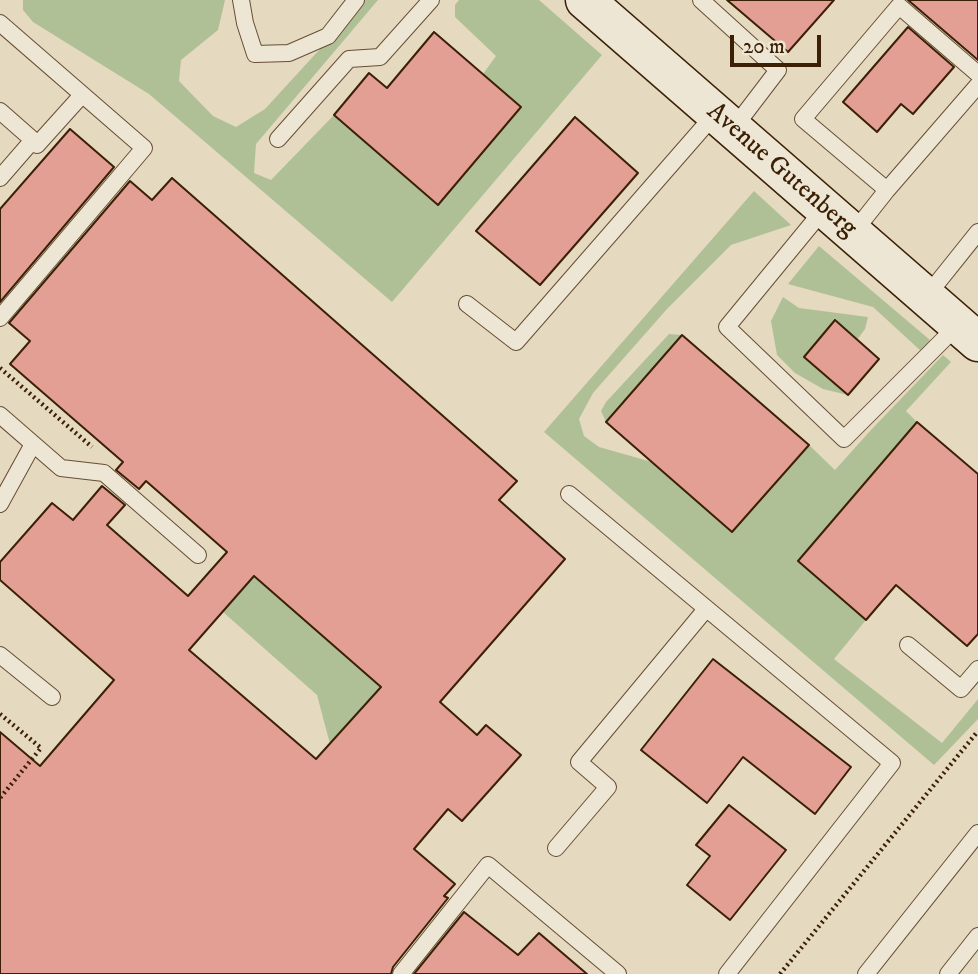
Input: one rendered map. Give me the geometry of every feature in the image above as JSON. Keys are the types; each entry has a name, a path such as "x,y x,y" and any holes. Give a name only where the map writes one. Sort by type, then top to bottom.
{"main road":[{"name":"Avenue Gutenberg","path":"585,0 968,334"}],"lane":[{"path":"241,0 255,54 289,52 328,36 356,0"},
{"path":"278,139 349,59 380,57 431,0"},
{"path":"467,304 516,342 724,122 778,70 701,0"},
{"path":"887,190 803,119 899,6 978,74"},
{"path":"0,23 144,148 0,318"},
{"path":"853,233 978,85"},
{"path":"0,111 37,145 82,95"},
{"path":"0,178 33,140"},
{"path":"824,209 727,327 844,439 968,334"},
{"path":"926,297 978,232"},
{"path":"0,415 61,468 104,473 198,555"},
{"path":"0,504 33,444"},
{"path":"569,494 892,763 727,974"},
{"path":"556,848 608,787 579,762 706,609"},
{"path":"908,645 961,689 978,669"},
{"path":"0,655 52,697"},
{"path":"866,974 978,833"},
{"path":"401,974 488,865 618,974"},
{"path":"948,974 978,936"}],"path":[{"path":"0,368 94,448"},
{"path":"0,714 41,748 0,798"},
{"path":"780,974 978,731"}],"green space":[{"path":"23,0 225,0 218,30 181,60 179,81 213,116 236,127 265,109 365,0 378,0 256,144 254,173 271,180 334,115 438,204 521,107 483,74 496,56 455,17 455,5 459,0 539,0 602,55 392,302 149,94 33,22 23,10"},
{"path":"754,191 791,225 731,245 667,309 593,393 579,419 584,436 599,447 652,462 732,532 809,445 835,470 943,355 951,362 906,411 917,422 798,561 866,620 834,659 942,743 978,699 978,719 934,765 544,432"},
{"path":"819,246 930,340 921,351 873,307 788,284"},
{"path":"783,297 799,308 868,317 865,329 857,340 834,321 804,357 848,395 823,389 795,373 777,355 771,321"},
{"path":"669,334 682,335 606,422 601,411 606,402"},
{"path":"254,576 381,687 330,744 317,695 223,612"}],"building":[{"path":"727,0 834,0 788,52"},
{"path":"908,0 978,0 978,60"},
{"path":"908,27 954,67 913,114 901,104 877,132 843,102"},
{"path":"434,32 521,107 438,205 334,115 369,73 387,88"},
{"path":"575,117 638,173 540,285 476,231"},
{"path":"70,129 114,167 0,302 0,209"},
{"path":"172,178 517,481 499,500 565,559 440,702 477,735 486,725 521,755 462,821 448,809 414,849 455,884 444,896 448,898 393,967 391,974 0,974 0,732 40,766 114,680 0,580 0,562 52,503 73,520 102,486 125,505 107,525 188,596 227,552 146,481 139,489 116,470 123,462 10,364 30,341 9,323 130,181 152,200","holes":["254,576 381,687 316,759 189,650"]},
{"path":"835,320 879,359 848,395 804,357"},
{"path":"682,335 809,445 732,532 606,422"},
{"path":"917,422 978,474 978,634 967,646 896,585 866,620 798,561"},
{"path":"713,659 851,767 815,814 743,757 707,803 641,750"},
{"path":"729,805 786,850 730,920 687,885 710,856 696,845"},
{"path":"464,912 518,955 539,933 587,974 414,974"}]}
